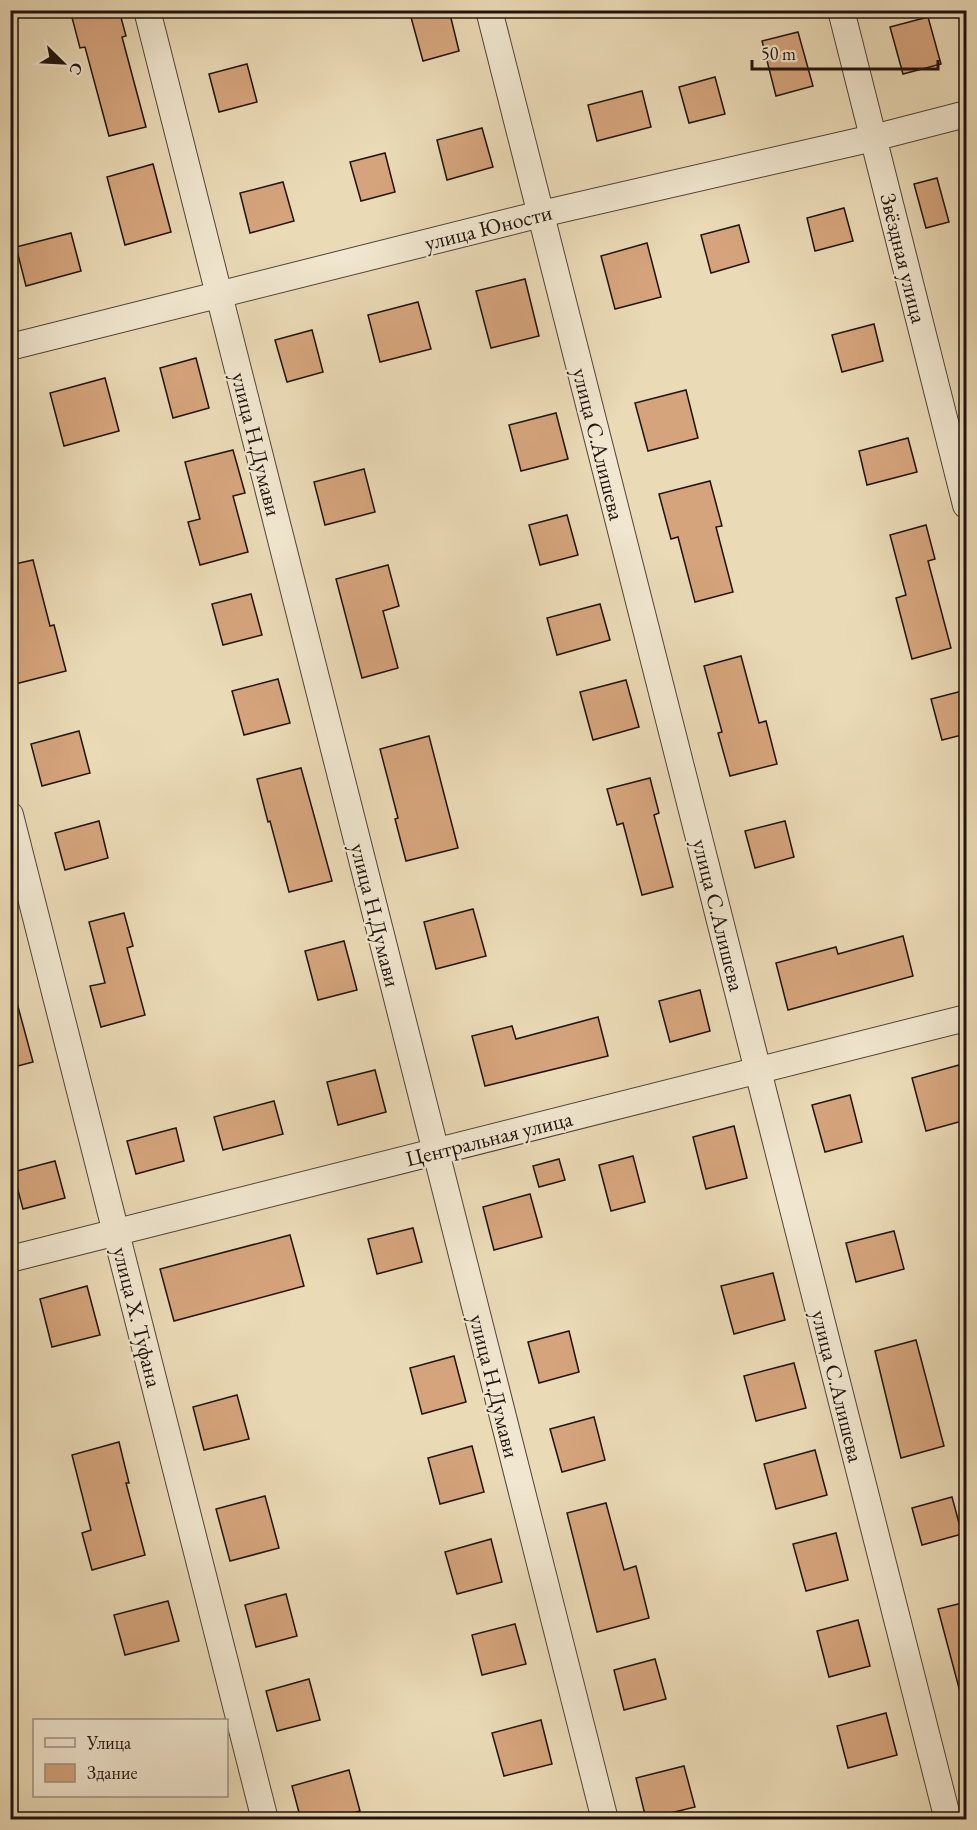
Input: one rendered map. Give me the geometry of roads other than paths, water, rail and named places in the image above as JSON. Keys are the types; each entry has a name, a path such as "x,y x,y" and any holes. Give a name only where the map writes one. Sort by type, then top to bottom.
{"street":[{"name":"улица Н.Думави","path":"147,10 605,1820"},
{"name":"улица С.Алишева","path":"489,10 948,1820"},
{"name":"Звёздная улица","path":"841,10 966,505"},
{"name":"улица Юности","path":"10,347 541,214 873,138 966,114"},
{"name":"улица Х. Туфана","path":"10,815 265,1820"},
{"name":"Центральная улица","path":"10,1259 966,1018"}]}
